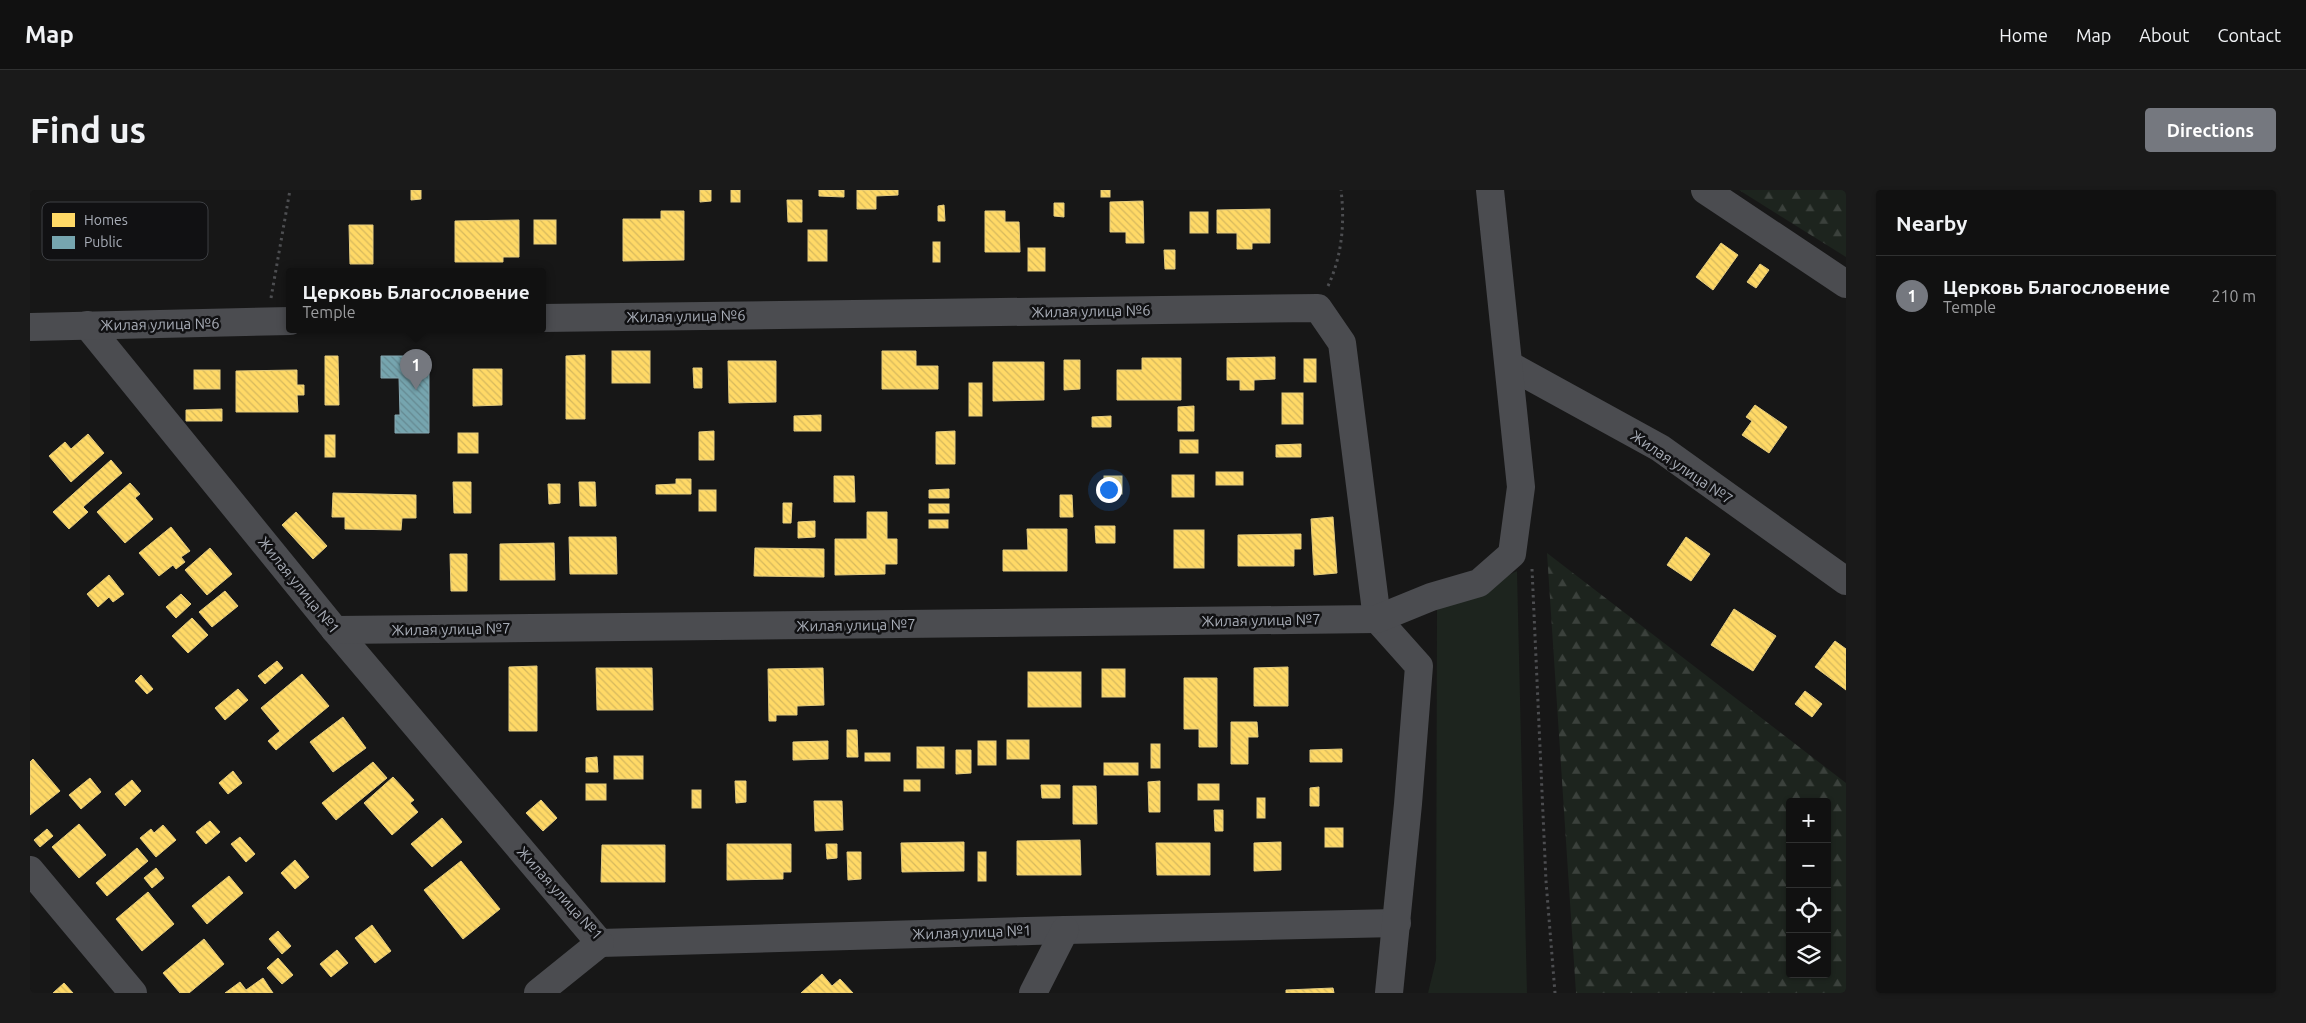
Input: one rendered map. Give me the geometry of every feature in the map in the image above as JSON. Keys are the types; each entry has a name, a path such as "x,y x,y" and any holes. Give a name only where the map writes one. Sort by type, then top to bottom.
{"street":[{"path":"1377,619 1431,597 1479,583 1512,554 1521,487 1490,190"},
{"path":"1704,190 1846,284"},
{"name":"Жилая улица №6","path":"546,318 1318,308"},
{"path":"1318,308 1342,343 1377,619 1418,666 1397,923 1389,993"},
{"name":"Жилая улица №6","path":"32,326 278,322"},
{"name":"Жилая улица №1","path":"87,325 335,630 600,943 1397,923"},
{"name":"Жилая улица №7","path":"1509,365 1660,448 1846,580"},
{"name":"Жилая улица №7","path":"335,630 1377,619"},
{"path":"30,870 133,993"},
{"path":"1033,993 1065,930"},
{"path":"538,993 600,943"}],"path":[{"path":"278,322 290,190"},
{"path":"1318,308 1338,265 1343,212 1341,190"},
{"path":"1531,565 1534,575 1546,881 1555,993"}],"green space":[{"path":"1739,190 1846,190 1846,257"},
{"path":"1547,553 1846,783 1846,993 1576,993"},
{"path":"1517,571 1527,993 1428,993 1436,960 1437,610"}],"building: Homes":[{"path":"411,190 421,190 421,199 411,200"},
{"path":"700,190 711,190 711,201 700,202"},
{"path":"731,190 740,190 740,202 731,202"},
{"path":"819,190 844,190 844,197 819,196"},
{"path":"857,190 898,190 898,195 876,196 876,209 857,209"},
{"path":"1101,190 1110,190 1110,197 1101,197"},
{"path":"787,200 802,200 802,222 788,222"},
{"path":"1143,201 1144,243 1126,243 1126,232 1110,232 1110,202"},
{"path":"1054,203 1064,203 1064,217 1054,216"},
{"path":"944,205 945,221 938,221 938,206"},
{"path":"1270,209 1270,243 1252,243 1252,249 1237,249 1237,233 1217,233 1217,210"},
{"path":"661,211 684,211 684,260 623,261 623,219 661,219"},
{"path":"985,211 1005,211 1005,222 1019,222 1020,252 985,252"},
{"path":"1190,212 1208,212 1208,233 1190,233"},
{"path":"519,220 519,257 503,257 503,262 455,262 455,221"},
{"path":"534,220 556,220 556,244 534,244"},
{"path":"349,225 373,225 373,264 350,264"},
{"path":"808,230 827,230 827,261 808,261"},
{"path":"933,242 940,242 940,262 933,262"},
{"path":"1721,243 1738,255 1713,290 1696,277"},
{"path":"1028,248 1045,248 1045,271 1028,271"},
{"path":"1164,250 1175,250 1175,269 1165,269"},
{"path":"1760,264 1769,270 1756,288 1747,282"},
{"path":"612,351 650,351 650,383 612,383"},
{"path":"882,351 916,351 916,366 938,366 938,389 882,389"},
{"path":"585,355 585,419 566,419 566,356"},
{"path":"325,356 338,356 339,405 325,405"},
{"path":"1275,357 1275,379 1254,380 1254,390 1240,390 1240,380 1227,380 1227,358"},
{"path":"1142,358 1181,358 1181,400 1117,400 1117,370 1142,370"},
{"path":"1304,359 1316,359 1316,382 1304,382"},
{"path":"1064,360 1080,360 1080,389 1064,390"},
{"path":"728,361 776,361 776,402 729,403"},
{"path":"993,362 1044,362 1044,400 993,401"},
{"path":"693,368 702,368 702,388 694,388"},
{"path":"473,369 502,369 502,405 473,406"},
{"path":"194,370 220,370 220,389 194,389"},
{"path":"297,370 297,385 304,385 304,395 297,395 298,412 236,412 236,371"},
{"path":"969,383 982,383 982,416 969,416"},
{"path":"1282,393 1303,393 1303,424 1282,424"},
{"path":"1755,405 1787,427 1769,453 1742,435 1752,421 1746,417"},
{"path":"1194,406 1194,431 1178,431 1178,407"},
{"path":"222,409 222,421 186,421 186,410"},
{"path":"821,415 821,431 794,431 794,416"},
{"path":"1111,416 1111,427 1092,427 1092,417"},
{"path":"714,431 714,460 699,460 699,432"},
{"path":"955,431 955,464 936,464 936,432"},
{"path":"458,433 478,433 478,453 458,453"},
{"path":"88,434 104,453 71,482 49,456 65,442 71,449"},
{"path":"325,435 335,435 335,457 325,457"},
{"path":"1180,440 1198,440 1198,453 1180,453"},
{"path":"1301,444 1301,457 1276,457 1276,445"},
{"path":"111,460 122,473 83,507 88,512 69,529 53,512"},
{"path":"1216,472 1243,472 1243,485 1216,485"},
{"path":"1172,475 1194,475 1194,497 1172,497"},
{"path":"834,476 854,476 855,502 834,502"},
{"path":"1104,476 1122,476 1122,494 1104,494"},
{"path":"676,479 691,479 691,494 656,494 656,485 676,484"},
{"path":"453,482 471,482 471,513 454,513"},
{"path":"579,482 595,482 596,506 580,506"},
{"path":"130,483 140,494 135,498 153,519 125,543 97,512"},
{"path":"548,484 560,484 560,503 549,504"},
{"path":"949,489 949,498 929,498 929,490"},
{"path":"699,490 716,490 716,511 699,511"},
{"path":"333,493 416,495 416,518 402,518 401,530 345,529 345,517 332,517"},
{"path":"1060,495 1072,495 1073,517 1060,517"},
{"path":"783,503 792,503 791,523 783,523"},
{"path":"929,504 949,504 949,513 929,513"},
{"path":"296,512 327,546 313,559 282,525"},
{"path":"867,512 887,512 887,539 897,539 897,564 885,564 885,574 835,575 835,539 867,539"},
{"path":"1333,517 1337,573 1314,575 1311,519"},
{"path":"929,520 948,520 948,528 929,528"},
{"path":"815,521 815,537 798,538 798,522"},
{"path":"1095,526 1115,526 1115,543 1096,543"},
{"path":"171,527 190,551 181,557 185,562 176,569 173,565 159,576 139,553"},
{"path":"1027,529 1067,529 1067,571 1003,571 1003,550 1028,550"},
{"path":"1174,530 1204,530 1204,568 1174,568"},
{"path":"1301,534 1301,549 1294,549 1294,566 1238,566 1238,535"},
{"path":"569,537 616,537 617,574 570,574"},
{"path":"1686,537 1710,554 1691,581 1667,565"},
{"path":"554,543 555,580 500,580 500,544"},
{"path":"210,548 232,574 207,595 185,570"},
{"path":"755,548 824,549 824,577 754,576"},
{"path":"450,554 467,554 467,591 451,591"},
{"path":"109,575 124,594 113,602 109,597 98,607 87,594"},
{"path":"225,591 238,606 212,627 199,612"},
{"path":"181,594 191,604 176,618 166,607"},
{"path":"1734,609 1776,636 1753,671 1711,645"},
{"path":"192,618 208,635 188,653 172,636"},
{"path":"1835,641 1846,649 1846,690 1815,667"},
{"path":"277,661 283,668 265,684 258,676"},
{"path":"537,666 537,731 509,731 509,667"},
{"path":"1288,667 1288,706 1254,706 1254,668"},
{"path":"596,668 652,668 653,710 597,710"},
{"path":"823,668 824,705 797,706 797,715 776,715 776,721 769,721 768,669"},
{"path":"1102,669 1125,669 1125,697 1102,697"},
{"path":"1028,672 1081,672 1081,707 1028,707"},
{"path":"302,674 329,706 276,750 268,741 280,731 261,708"},
{"path":"141,675 153,689 147,694 135,681"},
{"path":"1184,678 1217,678 1217,747 1199,747 1199,729 1184,729"},
{"path":"238,689 248,700 225,720 215,708"},
{"path":"1805,691 1822,704 1812,717 1795,704"},
{"path":"343,717 366,748 333,772 310,742"},
{"path":"1231,722 1257,722 1258,737 1248,737 1248,764 1231,764"},
{"path":"847,730 857,730 858,757 847,757"},
{"path":"1007,740 1029,740 1029,759 1007,759"},
{"path":"828,741 828,759 793,760 793,742"},
{"path":"978,741 996,741 996,765 978,765"},
{"path":"1151,744 1160,744 1160,768 1151,768"},
{"path":"917,747 944,747 944,768 917,768"},
{"path":"1342,749 1342,762 1310,762 1310,750"},
{"path":"956,750 971,750 971,773 956,774"},
{"path":"865,753 890,753 890,761 865,761"},
{"path":"614,756 643,756 643,779 614,779"},
{"path":"597,757 598,772 586,772 586,758"},
{"path":"33,759 60,791 30,815 30,762"},
{"path":"373,762 387,778 336,820 322,803"},
{"path":"1104,763 1138,763 1138,775 1104,775"},
{"path":"233,771 242,783 228,794 219,783"},
{"path":"393,777 414,800 410,803 418,812 392,835 364,803"},
{"path":"90,778 101,792 81,809 69,795"},
{"path":"132,780 141,791 125,806 115,794"},
{"path":"904,780 920,780 920,791 904,791"},
{"path":"735,781 746,781 746,802 736,803"},
{"path":"1160,781 1160,812 1149,812 1148,782"},
{"path":"586,784 606,784 606,800 586,800"},
{"path":"1198,784 1219,784 1219,800 1198,800"},
{"path":"1041,785 1060,785 1060,798 1042,798"},
{"path":"1073,786 1096,786 1097,824 1073,824"},
{"path":"1319,787 1319,806 1310,806 1310,788"},
{"path":"692,790 701,790 701,808 692,808"},
{"path":"1257,798 1265,798 1265,818 1257,818"},
{"path":"541,800 557,818 543,831 526,813"},
{"path":"814,801 842,801 843,830 815,831"},
{"path":"1214,810 1223,810 1223,831 1215,831"},
{"path":"442,818 462,842 432,867 411,844"},
{"path":"210,821 220,832 206,844 196,832"},
{"path":"79,824 106,855 79,878 52,847"},
{"path":"163,825 176,840 156,857 140,838 151,829 154,833"},
{"path":"1325,828 1343,828 1343,847 1325,847"},
{"path":"47,829 53,836 40,847 34,840"},
{"path":"240,837 255,854 246,862 231,844"},
{"path":"1080,840 1081,875 1017,875 1017,841"},
{"path":"964,842 964,871 902,872 901,843"},
{"path":"1281,842 1281,870 1254,871 1254,843"},
{"path":"1156,843 1210,843 1210,875 1157,875"},
{"path":"727,844 791,844 791,872 783,872 783,879 727,880"},
{"path":"826,844 837,844 837,858 827,859"},
{"path":"602,845 665,845 665,882 601,882"},
{"path":"137,848 148,861 107,896 96,883"},
{"path":"847,852 861,852 861,879 848,880"},
{"path":"978,852 986,852 986,881 978,881"},
{"path":"295,860 309,877 295,889 281,873"},
{"path":"461,861 500,909 463,939 424,890"},
{"path":"156,868 164,878 152,888 144,878"},
{"path":"229,876 243,893 207,924 192,906"},
{"path":"148,892 174,924 142,951 116,919"},
{"path":"372,925 391,951 375,963 355,938"},
{"path":"278,931 291,946 282,954 269,939"},
{"path":"204,939 224,964 189,993 180,993 163,973"},
{"path":"337,950 348,963 331,977 320,964"},
{"path":"278,958 293,975 282,984 267,968"},
{"path":"822,974 832,986 840,979 853,993 801,993"},
{"path":"263,978 273,993 225,993 240,982 246,990"},
{"path":"64,983 73,993 53,993"},
{"path":"1333,988 1334,993 1286,993 1286,990"}],"building: Public":[{"path":"381,356 429,356 429,433 395,433 395,415 400,415 399,378 381,378"}],"place":[{"name":"Церковь Благословение","path":"416,390"}]}
